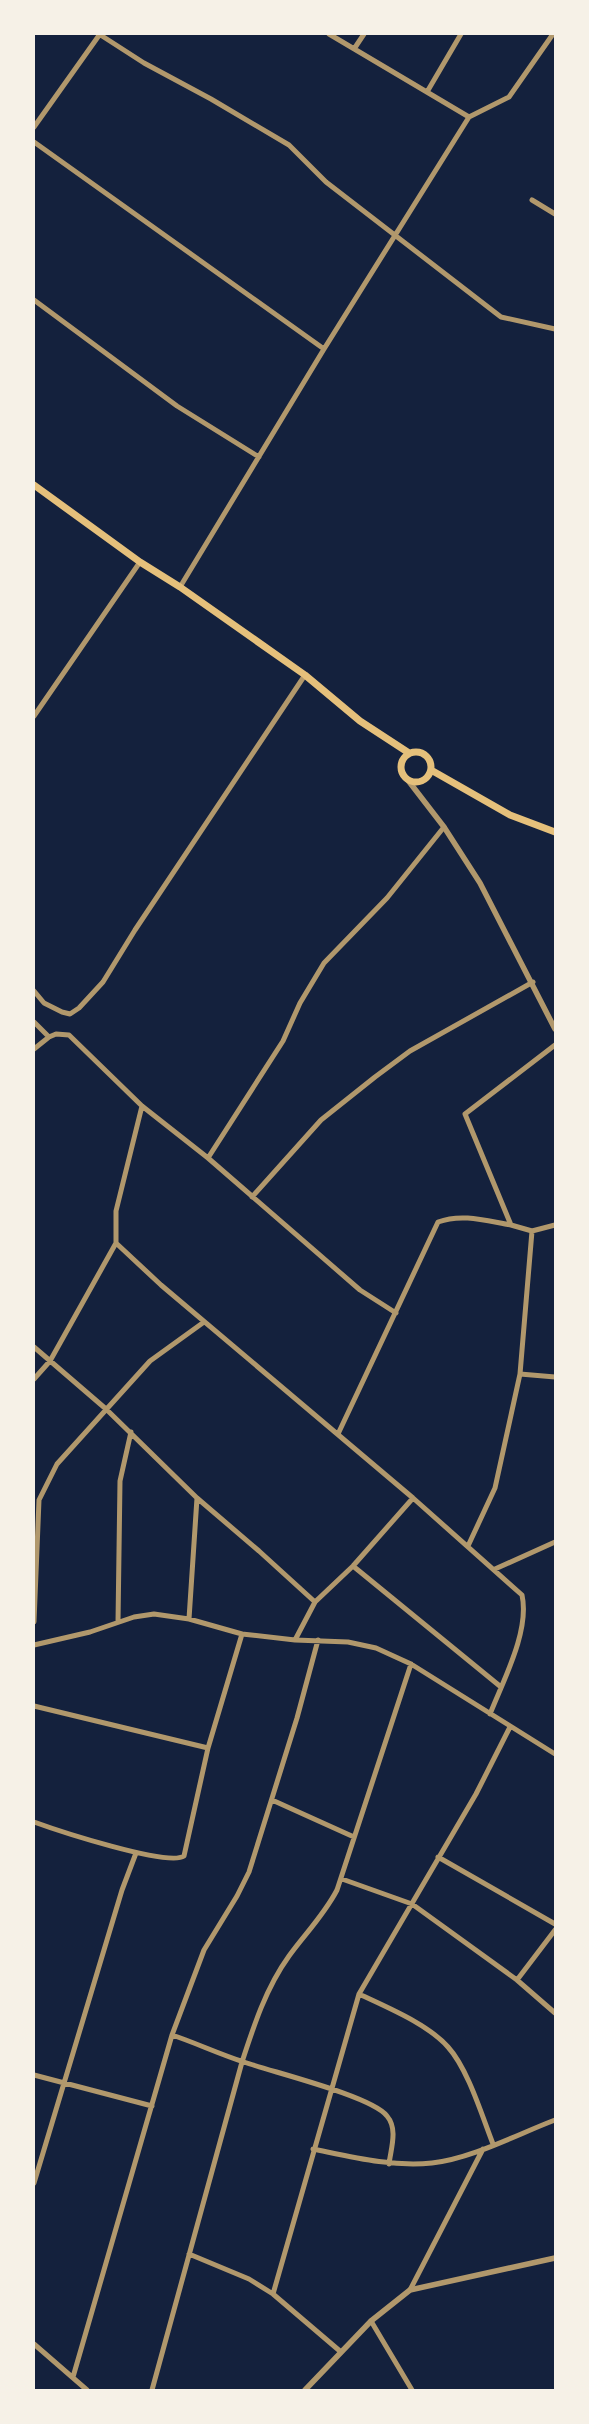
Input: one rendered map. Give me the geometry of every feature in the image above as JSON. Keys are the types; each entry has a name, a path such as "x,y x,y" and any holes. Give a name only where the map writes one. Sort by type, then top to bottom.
{"main road":[{"path":"34,484 140,562 180,587 305,675 360,721 409,753"},
{"path":"417,751 425,754 431,761 431,770 427,778 420,782 407,779 401,768 403,760 409,753 417,751"},
{"path":"431,770 510,815 555,832"}],"street":[{"path":"34,126 100,34 144,64 211,99 289,145 326,182 501,317 555,329"},
{"path":"330,34 469,117"},
{"path":"354,49 364,34"},
{"path":"427,92 461,34"},
{"path":"180,587 394,235 469,117 508,97 553,34"},
{"path":"34,142 324,349"},
{"path":"532,200 555,214"},
{"path":"34,300 177,406 259,457"},
{"path":"34,716 140,562"},
{"path":"34,991 44,1003 70,1014 79,1008 103,982 135,930 305,675"},
{"path":"407,779 444,827 480,883 533,982 555,1029"},
{"path":"208,1158 283,1041 300,1002 324,963 387,898 444,827"},
{"path":"252,1197 321,1120 375,1077 410,1051 533,982"},
{"path":"34,1022 49,1037"},
{"path":"34,1049 56,1034 69,1035 142,1106 208,1158 360,1290 396,1313"},
{"path":"511,1225 465,1114 555,1045"},
{"path":"34,1379 50,1361 116,1243 116,1211 142,1106"},
{"path":"338,1434 438,1222 451,1217 463,1218 511,1225 532,1231 555,1225"},
{"path":"468,1546 495,1488 520,1374 532,1231"},
{"path":"116,1243 204,1322 413,1498 522,1595 524,1602 516,1650 490,1714"},
{"path":"34,1622 36,1499 57,1464 150,1361 204,1322"},
{"path":"34,1347 106,1409 197,1498 259,1550 315,1602"},
{"path":"520,1374 555,1377"},
{"path":"118,1622 120,1481 131,1432"},
{"path":"189,1619 197,1498"},
{"path":"295,1640 315,1602 353,1566 413,1498"},
{"path":"495,1569 555,1542"},
{"path":"353,1566 501,1687"},
{"path":"34,1645 154,1614 189,1619 242,1634 295,1640 348,1642 376,1648 411,1664 555,1754"},
{"path":"34,1822 136,1853 177,1858 184,1856 208,1748 242,1634"},
{"path":"73,2377 172,2034 204,1950 244,1884 297,1718 318,1640"},
{"path":"152,2390 242,2062 258,2014 273,1983 290,1955 326,1912 342,1878 411,1664"},
{"path":"34,1706 208,1748"},
{"path":"272,2294 359,1994 476,1794 510,1727"},
{"path":"272,1800 354,1837"},
{"path":"34,2183 122,1890 136,1853"},
{"path":"438,1857 555,1924"},
{"path":"342,1878 412,1904 518,1980 555,2013"},
{"path":"518,1980 555,1930"},
{"path":"359,1994 433,2033 448,2046 475,2098 493,2144"},
{"path":"172,2034 242,2062 331,2089 381,2109 390,2119 393,2135 389,2164"},
{"path":"34,2076 152,2106"},
{"path":"313,2149 389,2164 440,2162 483,2149 555,2120"},
{"path":"305,2390 371,2321 410,2290 483,2149"},
{"path":"189,2254 249,2279 272,2294 341,2352"},
{"path":"410,2290 555,2258"},
{"path":"371,2321 412,2390"},
{"path":"34,2344 87,2390"}]}
